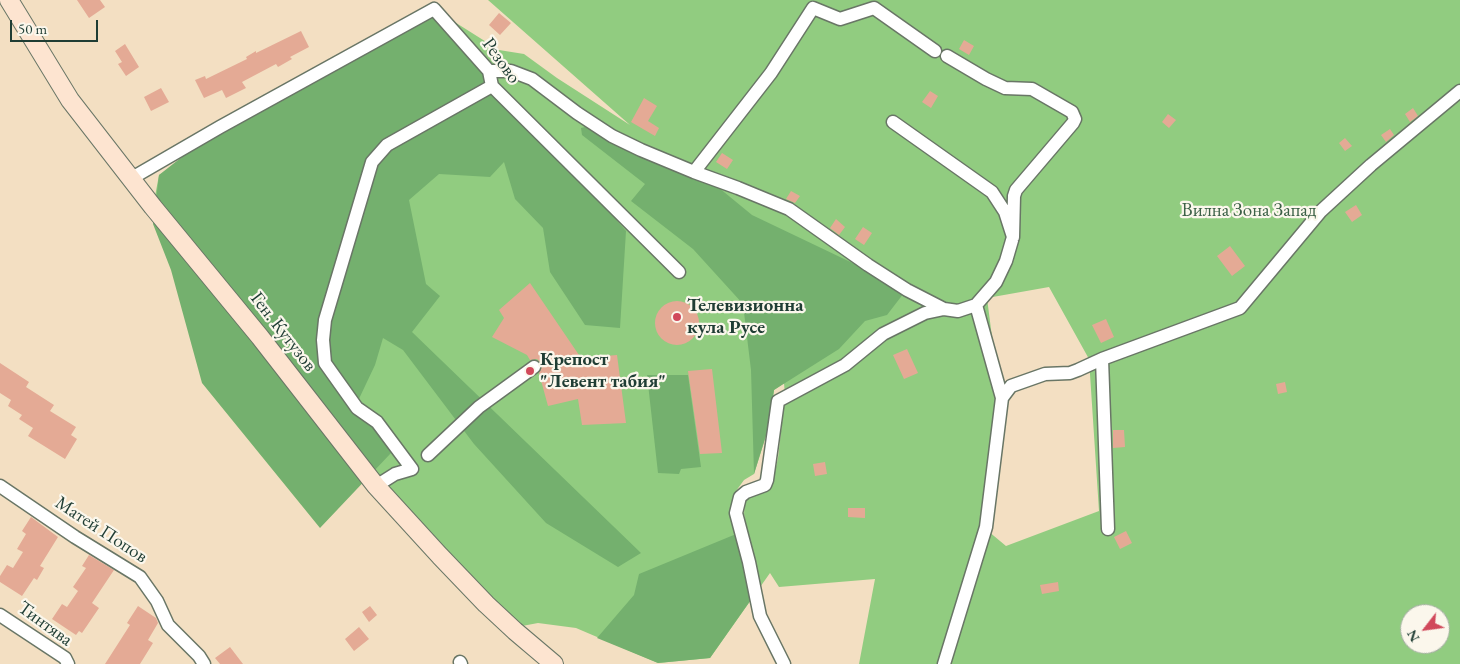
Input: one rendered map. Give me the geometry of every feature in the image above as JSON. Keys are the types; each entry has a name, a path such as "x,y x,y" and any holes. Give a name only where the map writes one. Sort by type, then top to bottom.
{"street":[{"name":"Ген. Кутузов","path":"9,0 70,100 254,329 376,486 486,604 514,632 554,664"},
{"path":"489,71 511,71 532,79 577,113 612,136 694,172 789,209 907,290 944,309 958,311 976,305 996,282 1006,261 1013,237 1014,196 1016,190 1069,129 1075,119 1072,112 1032,89 1005,88 986,79 941,53 874,8 840,19 815,4 771,73 694,172"},
{"name":"Резово","path":"132,178 432,5 489,71 492,86 680,272"},
{"path":"376,486 395,474 412,469 377,422 357,408 325,363 323,340 325,320 372,162 387,146 492,86"},
{"path":"1002,398 1011,386 1018,383 1045,374 1070,373 1102,359 1240,308 1321,211 1370,165 1460,91"},
{"path":"893,122 992,192 1005,212 1013,237"},
{"path":"944,664 986,527 1002,398 976,305"},
{"path":"784,664 760,616 749,562 736,513 740,497 746,492 765,485 768,480 778,400 845,365 883,334 926,313 944,309"},
{"path":"1102,359 1108,529"},
{"path":"428,455 479,407 534,367"},
{"name":"Матей Попов","path":"0,486 75,537 140,577 157,601 168,625 199,656 204,664"},
{"name":"Тинтява","path":"0,615 65,658 68,664"}],"green space":[{"name":"Вилна Зона Запад","path":"488,0 1460,0 1460,664 859,664 875,579 779,587 770,573 710,658 658,663 576,628 538,623 522,626 486,604 153,207 159,175 434,9 499,50 524,54 557,78 630,125","holes":["1049,287 1089,359 1099,511 1006,546 988,531 1002,415 987,298","784,383 785,396 778,458 772,484 745,498 744,514 747,531 734,502 736,491 744,480 754,474 769,426 774,390"]},
{"path":"434,9 626,231 620,328 585,325 550,272 543,228 515,199 504,162 490,177 439,174 409,200 426,284 440,296 412,332 641,553 618,567 546,523 474,444 403,350 383,338 375,365 357,403 391,453 320,528 202,383 171,270 153,224 159,175 220,127"},
{"path":"585,127 649,158 713,183 752,215 907,289 887,315 865,321 839,349 774,390 769,426 754,474 751,370 743,304 693,249 631,201 645,184 582,135 581,128"},
{"path":"647,375 688,375 701,467 681,469 679,474 658,473"},
{"path":"741,532 755,594 710,658 658,663 597,638 634,595 639,574"}],"building":[{"path":"77,0 100,0 105,7 89,18"},
{"path":"499,13 511,23 500,35 489,25"},
{"path":"301,31 309,47 290,57 292,59 278,67 276,64 242,82 246,88 226,98 222,90 204,98 195,80 205,76 206,79 247,59 246,57 256,51 256,53"},
{"path":"964,40 974,46 969,55 959,49"},
{"path":"125,44 139,67 126,76 118,64 122,62 115,51"},
{"path":"161,88 169,102 151,111 144,97"},
{"path":"930,91 938,96 931,108 922,102"},
{"path":"644,98 657,106 648,121 659,128 655,136 631,122"},
{"path":"1413,108 1418,116 1410,122 1405,114"},
{"path":"1168,114 1176,120 1169,128 1162,122"},
{"path":"1390,129 1394,135 1386,142 1381,135"},
{"path":"1345,138 1352,146 1345,151 1339,143"},
{"path":"722,153 733,160 727,169 716,162"},
{"path":"791,191 800,196 795,203 786,199"},
{"path":"1356,205 1362,215 1352,222 1345,212"},
{"path":"836,219 845,227 839,235 830,228"},
{"path":"863,227 872,233 864,245 855,239"},
{"path":"1230,246 1245,266 1232,276 1217,256"},
{"path":"530,283 581,358 617,355 626,423 582,425 578,399 548,406 539,373 542,367 540,362 537,359 530,360 527,355 492,337 504,318 499,310"},
{"name":"Телевизионна кула Русе","path":"677,301 689,305 695,311 699,323 695,335 689,341 677,345 665,341 659,335 655,323 659,311 665,305"},
{"path":"1106,319 1114,337 1101,343 1092,325"},
{"path":"907,349 918,373 904,379 893,355"},
{"path":"0,363 29,382 26,387 54,405 50,411 76,427 71,435 77,439 65,459 28,436 33,428 19,419 22,415 8,406 11,400 0,393"},
{"name":"Телевизионна кула Русе","path":"712,369 722,453 700,454 688,371"},
{"path":"1285,382 1287,392 1278,394 1276,384"},
{"path":"1113,430 1124,430 1125,447 1113,448"},
{"path":"825,462 827,474 815,476 813,464"},
{"path":"848,508 865,508 865,518 848,517"},
{"path":"31,517 58,537 40,566 44,568 37,580 34,578 22,596 0,582 0,576 7,565 13,568 23,552 17,549 26,534 22,531"},
{"path":"1126,531 1132,543 1120,549 1114,537"},
{"path":"89,555 114,570 92,603 99,608 82,633 79,631 76,635 52,619 62,604 67,607 78,591 73,587 86,568 82,566"},
{"path":"1058,582 1059,591 1042,594 1040,585"},
{"path":"138,606 156,618 158,623 148,640 153,643 140,664 105,664 130,625 127,623"},
{"path":"370,606 377,615 369,622 362,612"},
{"path":"359,627 369,639 354,651 345,639"},
{"path":"230,647 243,664 220,664 215,658"}],"place":[{"name":"Телевизионна кула Русе","path":"677,317"},
{"name":"Крепост \"Левент табия\"","path":"530,371"}]}
